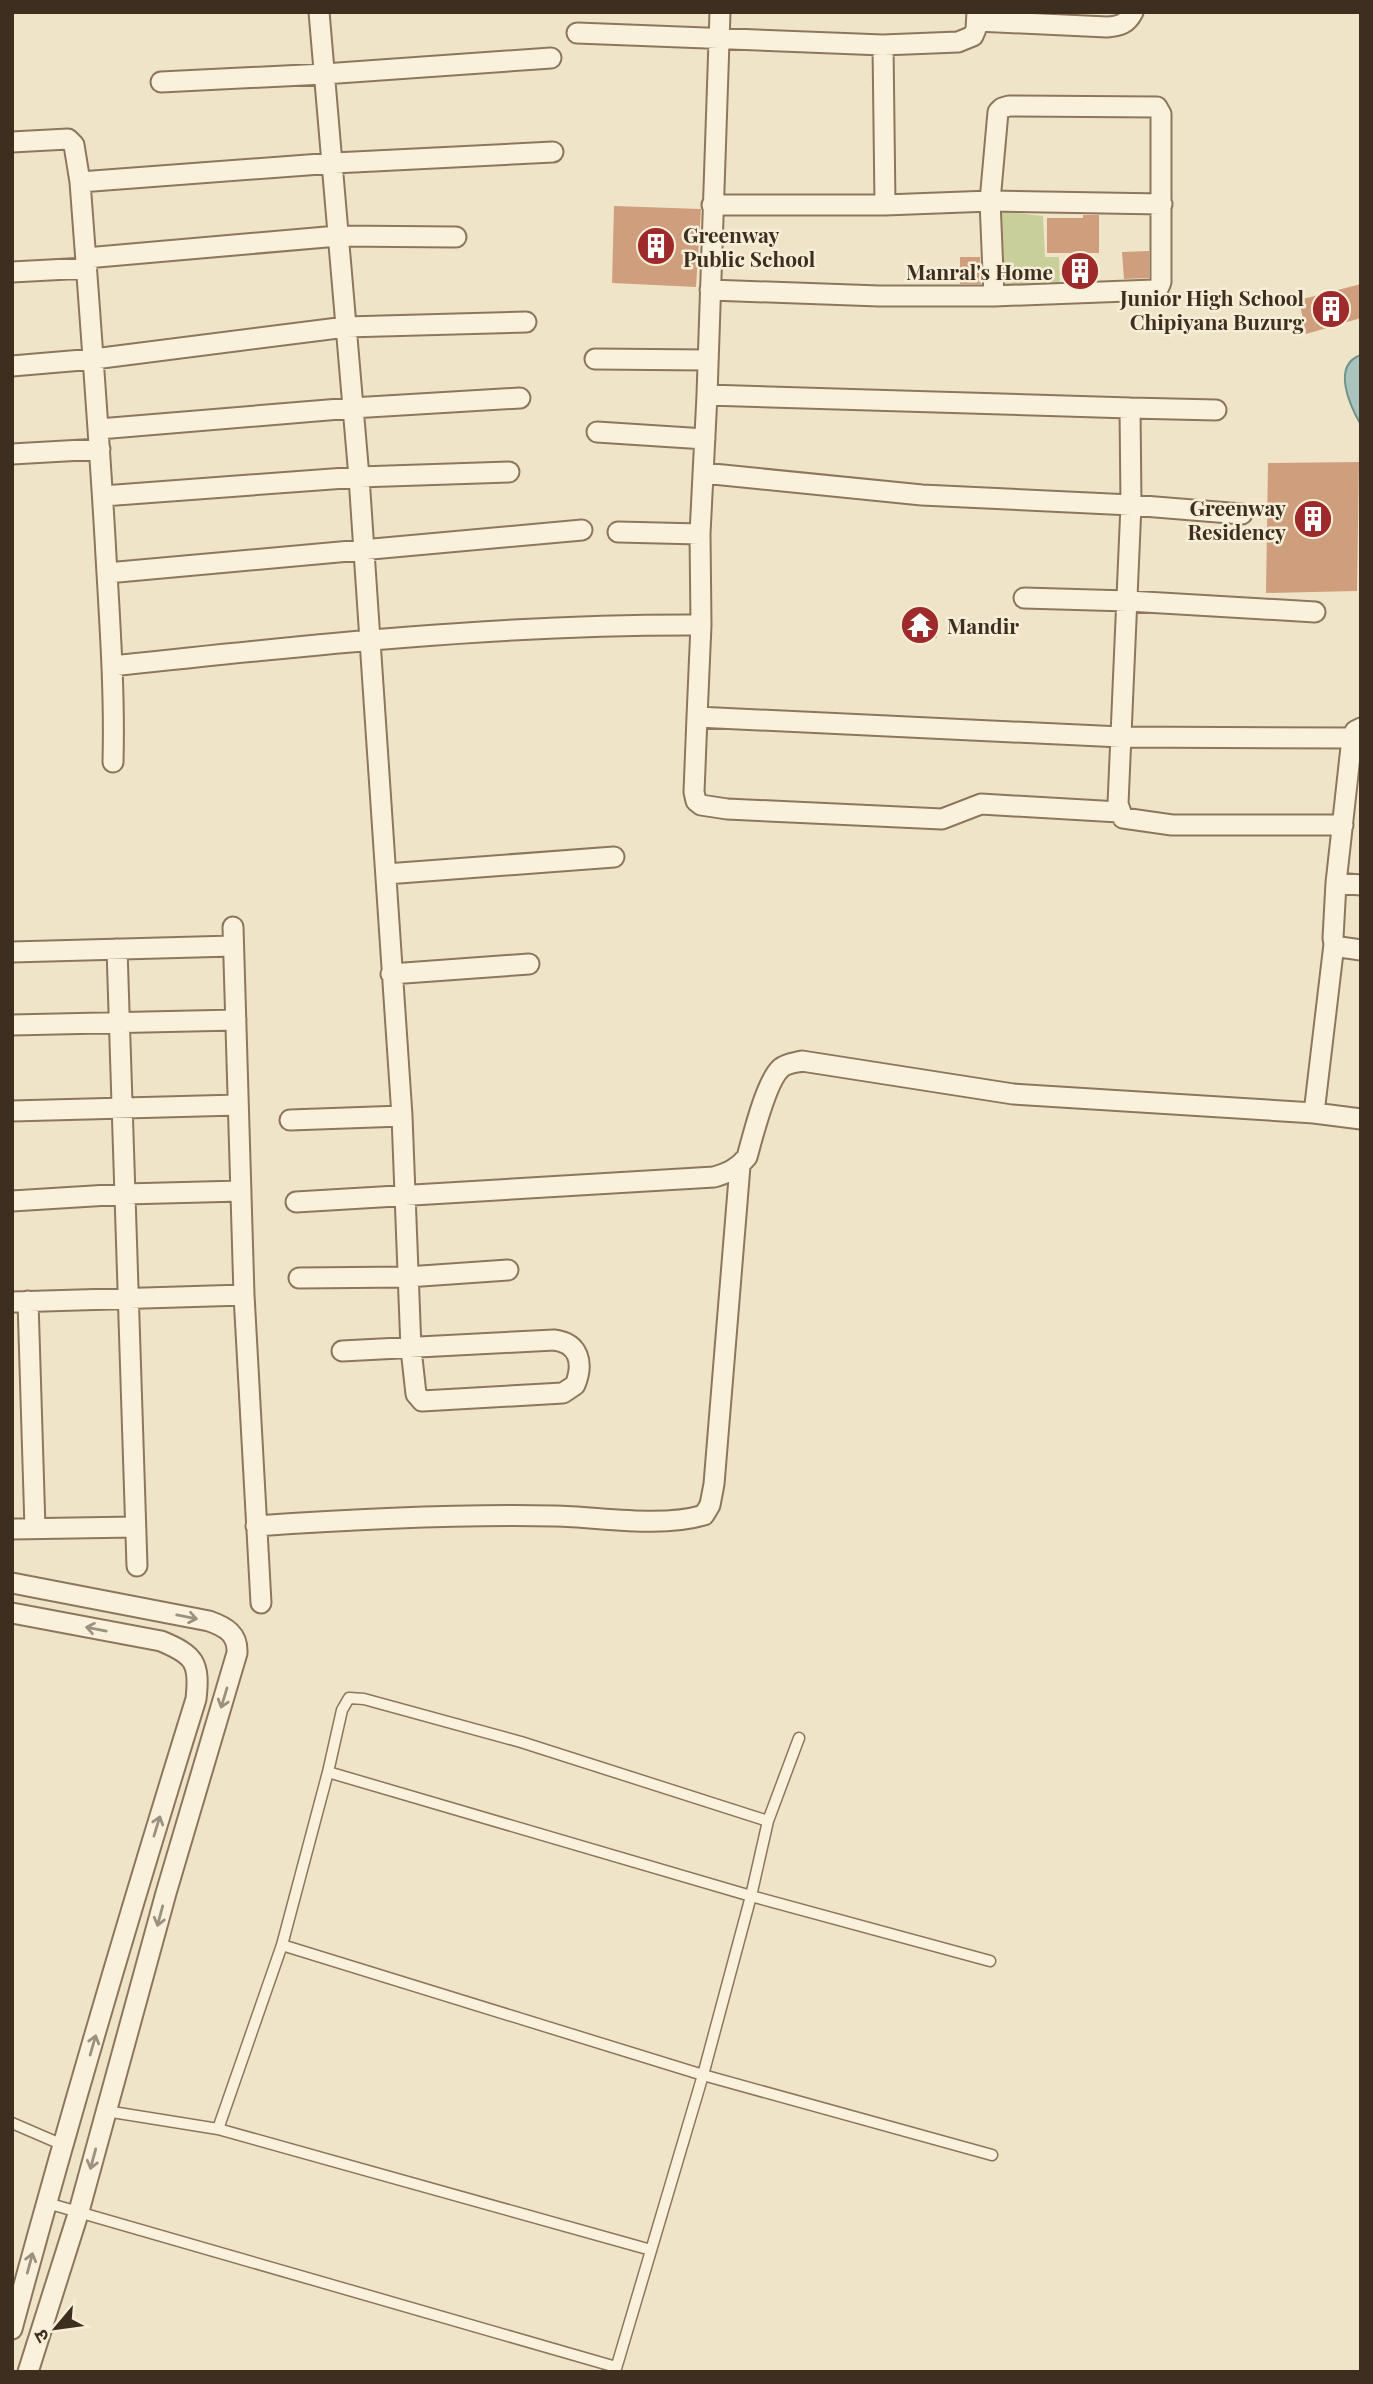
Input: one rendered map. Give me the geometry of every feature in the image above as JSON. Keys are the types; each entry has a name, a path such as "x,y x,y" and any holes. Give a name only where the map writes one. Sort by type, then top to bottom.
{"street":[{"path":"319,12 359,477 406,1194 407,1277 411,1349 416,1394 422,1401 563,1393 570,1390 578,1379 579,1360 575,1349 562,1341 411,1349 342,1351"},
{"path":"720,12 708,395 700,534 701,625 694,792 696,801 701,805 727,809 942,819 981,804 1119,812"},
{"path":"577,33 883,45 958,42 973,36 977,17 1107,27 1121,25 1129,20 1133,12"},
{"path":"883,45 885,205"},
{"path":"161,82 551,58"},
{"path":"710,290 879,296 994,296 1154,290 1161,282 1161,114 1157,107 1002,107 997,119 990,201 994,296"},
{"path":"12,142 68,139 74,145 80,182 99,429 113,666 113,762"},
{"path":"80,182 334,163 553,152"},
{"path":"712,205 885,205 990,201 1161,204"},
{"path":"12,272 338,236 456,237"},
{"path":"12,366 93,359 346,327 526,322"},
{"path":"596,359 707,360"},
{"path":"708,395 1216,410"},
{"path":"99,429 352,408 520,398"},
{"path":"1130,408 1131,505 1119,812 1123,818 1130,821 1172,825 1343,825"},
{"path":"597,432 705,439"},
{"path":"12,454 100,449"},
{"path":"103,496 359,477 509,472"},
{"path":"703,473 922,495 1131,505 1242,514"},
{"path":"107,573 582,530"},
{"path":"618,532 700,534"},
{"path":"1024,598 1315,612"},
{"path":"113,666 369,639 610,624 701,625"},
{"path":"697,717 1121,737 1356,733 1336,883 1334,944 1314,1112"},
{"path":"386,874 614,857"},
{"path":"1336,883 1361,885"},
{"path":"12,952 117,949 233,936 244,1295 261,1603"},
{"path":"1334,944 1361,950"},
{"path":"117,949 137,1566"},
{"path":"391,974 529,964"},
{"path":"12,1025 236,1020"},
{"path":"296,1202 714,1177 729,1173 747,1157 771,1082 779,1069 788,1063 802,1061 1013,1094 1314,1112 1361,1119"},
{"path":"12,1111 238,1105"},
{"path":"290,1120 401,1116"},
{"path":"256,1526 368,1519 554,1516 649,1520 690,1519 704,1515 710,1505 715,1484 740,1166"},
{"path":"12,1201 241,1191"},
{"path":"299,1279 407,1277 508,1270"},
{"path":"35,1528 20,1302 244,1295"},
{"path":"12,1528 135,1527"},
{"path":"12,1583 219,1625 232,1633 238,1644 79,2211 28,2372"},
{"path":"140,1608 140,1637"},
{"path":"12,1613 161,1641 182,1650 193,1660 198,1677 196,1699 63,2145 12,2329"},
{"path":"84,2076 113,2085"}],"lane":[{"path":"218,2129 282,1945 342,1710 349,1698 356,1697 521,1742 768,1821"},
{"path":"47,2203 615,2369 703,2075 751,1896 768,1821 799,1738"},
{"path":"328,1772 751,1896 990,1961"},
{"path":"282,1945 703,2075 992,2155"},
{"path":"106,2111 218,2129 651,2250"},
{"path":"12,2123 63,2145"}],"green space":[{"path":"997,211 1043,216 1045,257 1059,257 1060,288 999,292"}],"water":[{"path":"1361,355 1361,425 1348,397 1345,377 1352,360"}],"building":[{"name":"Greenway Public School","path":"614,206 701,209 696,287 612,283"},
{"path":"1083,215 1099,215 1099,253 1088,253 1088,280 1072,281 1072,253 1047,253 1047,218 1083,218"},
{"path":"1149,251 1149,278 1124,279 1122,252"},
{"path":"960,257 980,257 981,284 960,284"},
{"name":"Junior High School Chipiyana Buzurg","path":"1361,284 1361,318 1306,334 1299,300"},
{"name":"Greenway Residency","path":"1359,462 1357,591 1266,593 1268,463"},
{"name":"Mandir","path":"929,607 937,638 911,642 904,613"}],"place":[{"name":"Greenway Public School","path":"656,246"},
{"name":"Manral's Home","path":"1080,271"},
{"name":"Junior High School Chipiyana Buzurg","path":"1331,309"},
{"name":"Greenway Residency","path":"1313,519"},
{"name":"Mandir","path":"920,625"}]}
